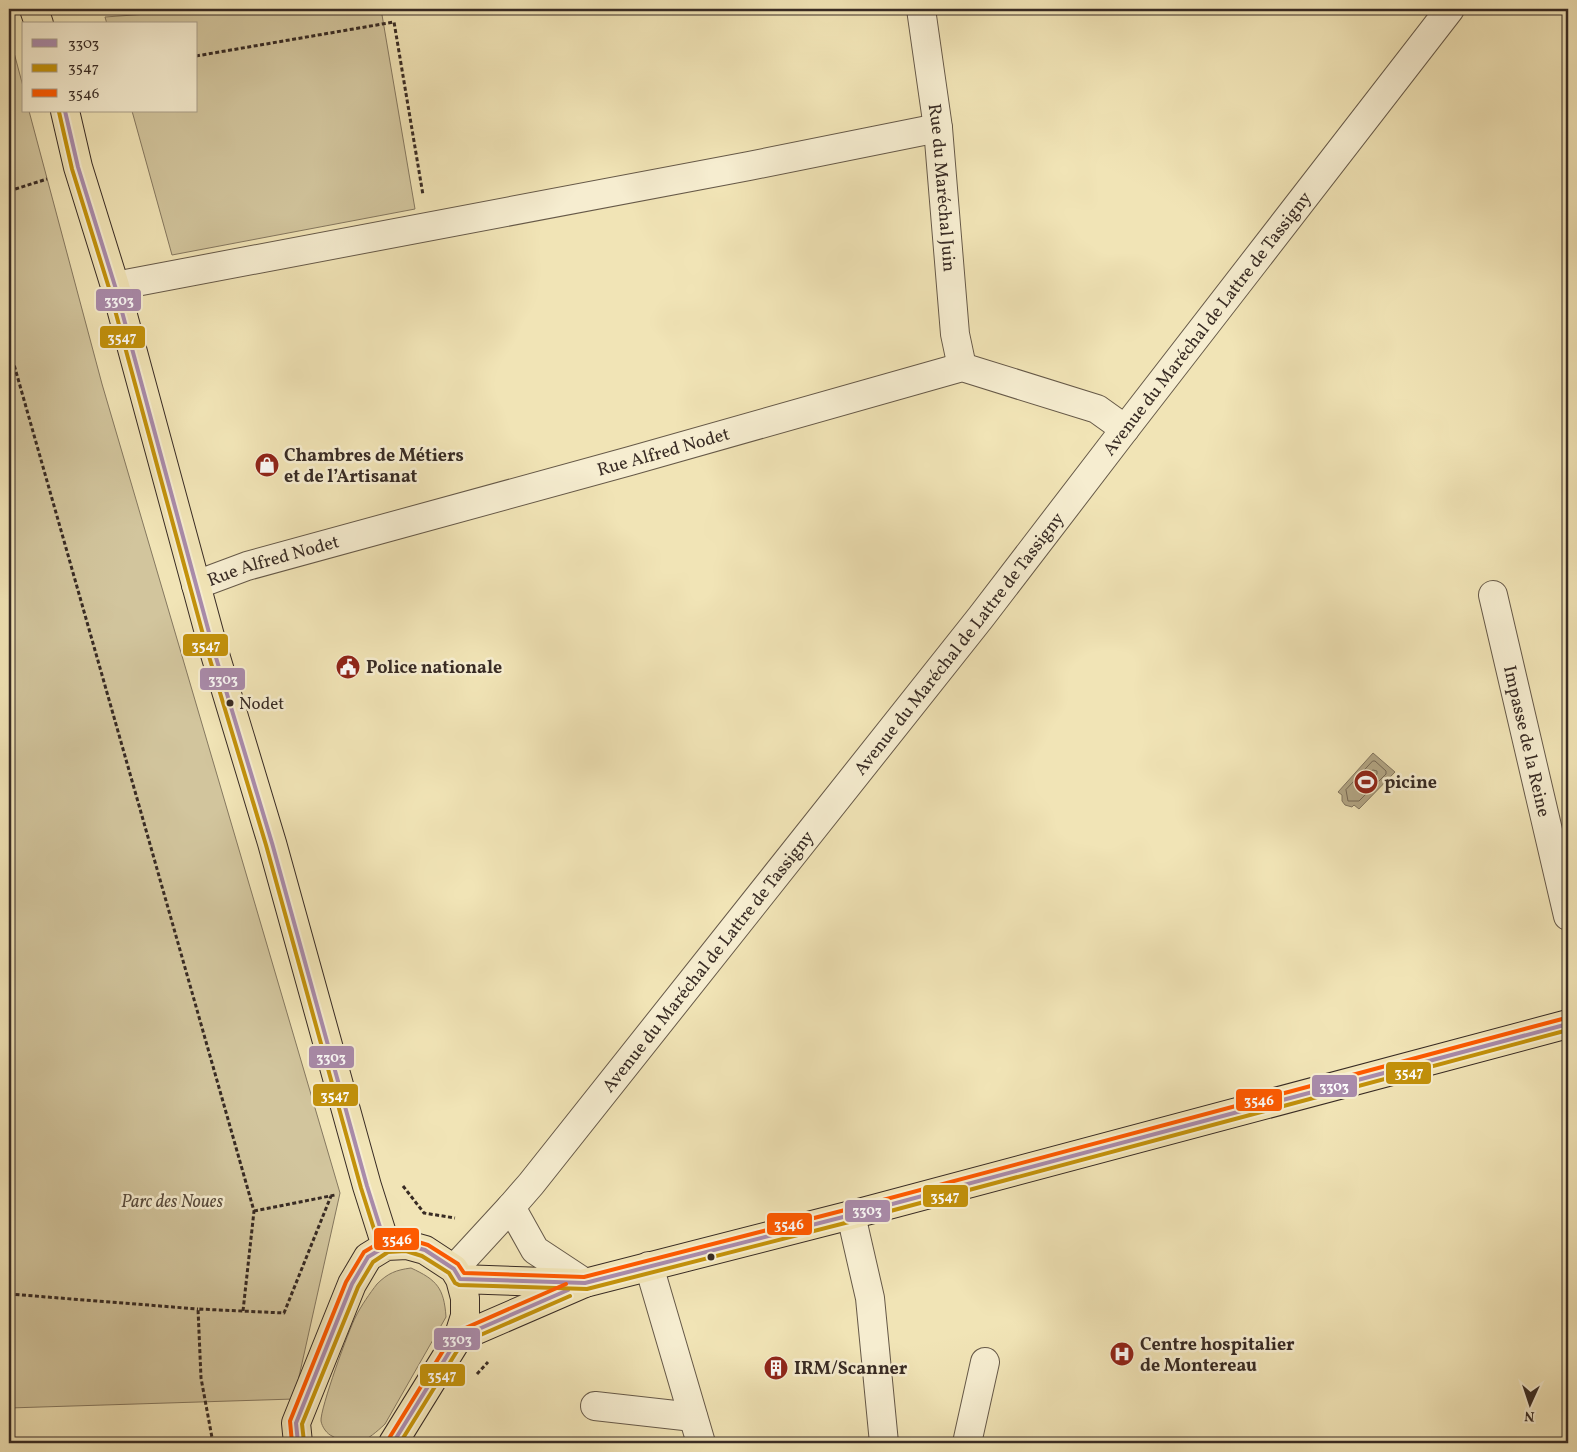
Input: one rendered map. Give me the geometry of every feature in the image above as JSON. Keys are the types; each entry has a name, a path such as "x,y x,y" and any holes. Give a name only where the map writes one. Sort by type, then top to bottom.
{"main road":[{"path":"34,9 38,22"},
{"path":"64,112 78,167 115,286 214,651 272,843 367,1186 386,1246"},
{"path":"458,1338 585,1283 851,1215 1568,1024"},
{"path":"298,1443 296,1423 352,1284 368,1257 386,1246 407,1245 425,1250 457,1274 585,1283"},
{"path":"393,1443 458,1338 465,1316 465,1298 457,1274"}],"street":[{"name":"Rue du Maréchal Juin","path":"921,9 938,128 955,334 962,367"},
{"name":"Avenue du Maréchal de Lattre de Tassigny","path":"457,1274 981,617 1450,9"},
{"path":"115,286 938,128"},
{"path":"962,367 1097,409 1125,429"},
{"name":"Rue Alfred Nodet","path":"196,585 247,566 649,456 962,367"},
{"name":"Impasse de la Reine","path":"1493,595 1568,916"},
{"path":"511,1207 535,1250 585,1283"},
{"path":"851,1215 870,1298 884,1443"},
{"path":"649,1266 701,1443"},
{"path":"967,1443 984,1362"},
{"path":"595,1406 693,1417"}],"path":[{"path":"198,56 394,22 428,226"},
{"path":"9,191 32,185"},
{"path":"9,347 254,1211 243,1311"},
{"path":"254,1211 332,1196 396,1176 424,1213 463,1219"},
{"path":"9,1294 198,1309 284,1313 332,1196"},
{"path":"198,1309 201,1378 213,1443"},
{"path":"473,1379 492,1358"}],"green space":[{"path":"218,9 381,9 415,209 172,255 132,112 198,112 198,22 106,22 105,17"},
{"name":"Parc des Noues","path":"9,34 22,83 22,112 29,112 102,384 340,1193 294,1399 9,1408"},
{"path":"411,1268 438,1286 443,1299 446,1317 385,1424 367,1439 354,1443 340,1440 327,1432 322,1426 321,1421 330,1386 352,1324 377,1284 392,1273"}],"water":[{"name":"picine","path":"1373,753 1395,772 1359,809 1354,805 1352,807 1345,805 1342,801 1342,795 1338,792"}],"transit line":[{"name":"3547","path":"59,112 72,169 109,288 208,653 266,845 361,1188 380,1248"},
{"name":"3303","path":"65,112 78,167 115,286 214,651 272,843 367,1186 386,1246"},
{"name":"3546","path":"292,1443 290,1421 346,1282 364,1252 384,1240 408,1239 428,1245 458,1264 464,1273 584,1277 849,1209 1566,1018"},
{"name":"3303","path":"298,1443 296,1423 352,1284 368,1257 386,1246 407,1245 425,1250 454,1269 460,1279 585,1283 851,1215 1568,1024"},
{"name":"3547","path":"304,1442 302,1424 358,1287 373,1262 388,1252 406,1251 422,1256 449,1273 455,1283 459,1285 587,1289 853,1221 1568,1030"},
{"name":"3546","path":"388,1440 454,1333 566,1284"},
{"name":"3303","path":"393,1443 458,1338 568,1290"},
{"name":"3547","path":"400,1443 462,1343 570,1296"}],"place":[{"name":"Chambres de Métiers et de l’Artisanat","path":"267,465"},
{"name":"Police nationale","path":"348,667"},
{"name":"Nodet","path":"230,703"},
{"name":"picine","path":"1366,782"},
{"name":"Centre hospitalier de Montereau","path":"1122,1354"},
{"name":"IRM/Scanner","path":"776,1368"}]}
